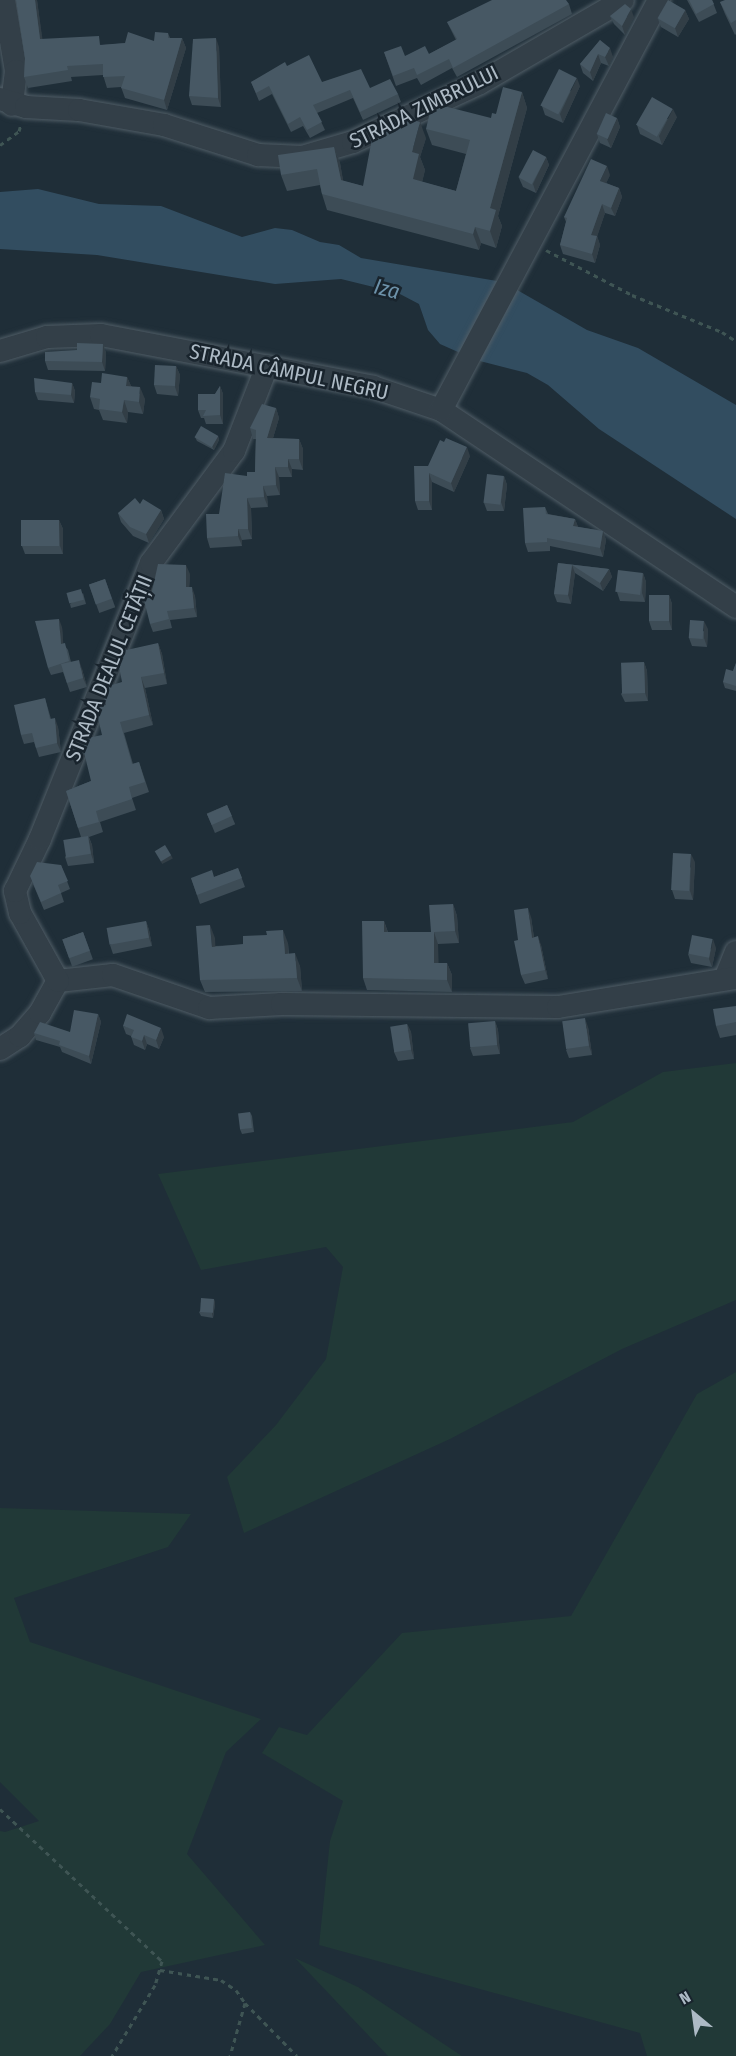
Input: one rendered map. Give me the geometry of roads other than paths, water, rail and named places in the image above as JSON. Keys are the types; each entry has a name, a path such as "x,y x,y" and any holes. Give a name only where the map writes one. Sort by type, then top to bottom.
{"street":[{"path":"4,0 16,71 13,104"},
{"name":"STRADA ZIMBRULUI","path":"13,104 79,110 164,125 258,155 302,158 353,142 480,82 623,0"},
{"path":"441,410 659,0"},
{"name":"STRADA CÂMPUL NEGRU","path":"0,351 47,337 101,335 373,387 441,410 736,607"},
{"name":"STRADA DEALUL CETĂȚII","path":"58,981 20,913 15,891 40,839 152,563 234,451 267,366"},
{"path":"0,1049 20,1036 40,1014 58,981 113,975 209,1008 282,1004 558,1007 674,990 731,978 736,952"}],"water":[{"name":"Iza","path":"38,189 99,204 161,206 242,237 275,228 292,230 320,242 339,245 361,258 503,282 587,330 638,348 736,405 736,519 599,429 548,385 527,373 476,360 440,344 428,330 419,304 398,293 341,279 275,284 97,255 0,249 0,192"}]}
